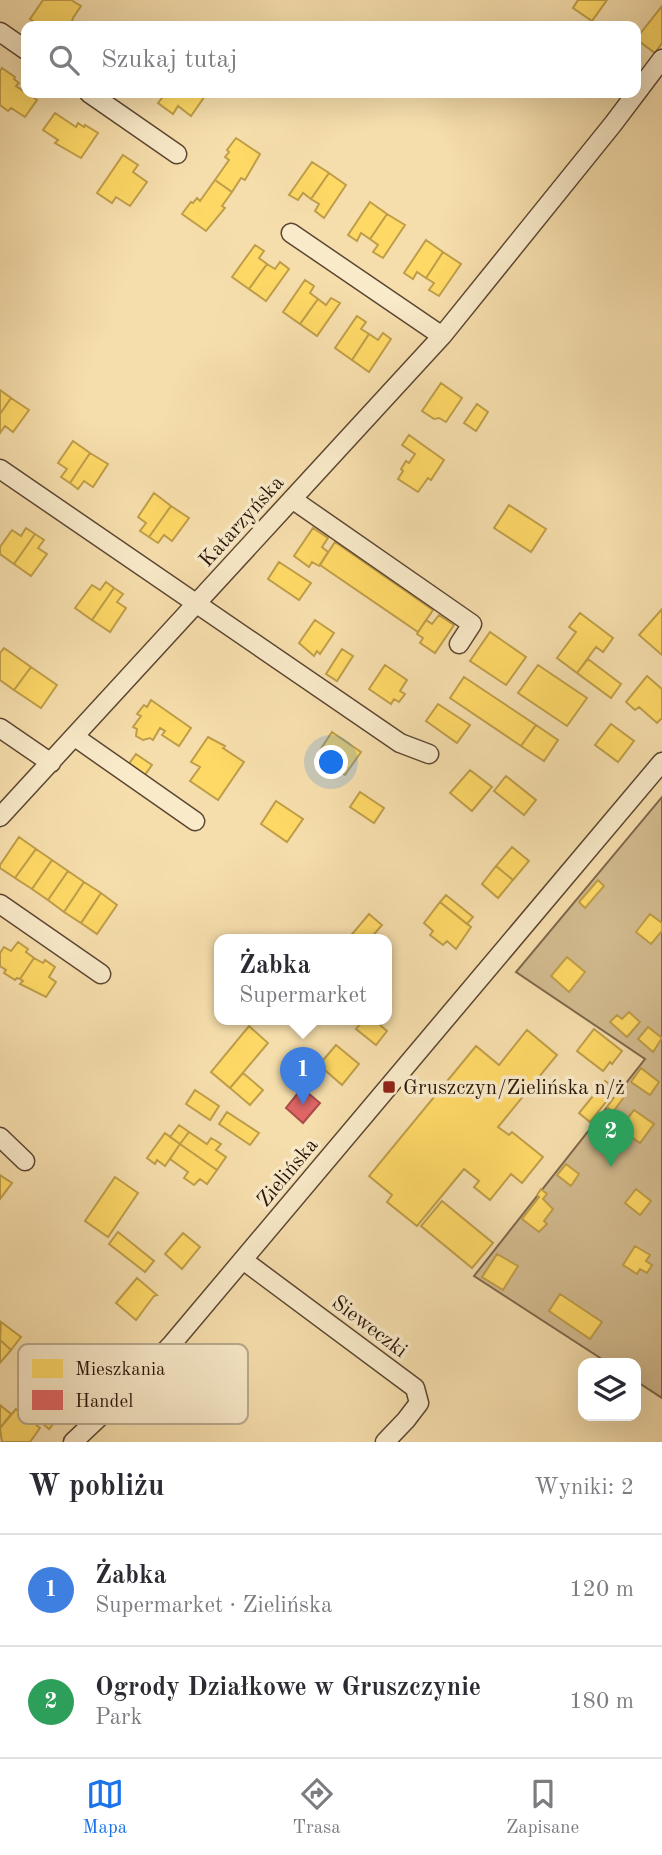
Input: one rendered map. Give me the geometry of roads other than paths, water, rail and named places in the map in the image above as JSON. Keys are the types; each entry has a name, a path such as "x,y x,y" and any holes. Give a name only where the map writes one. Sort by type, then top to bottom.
{"street":[{"path":"0,32 21,47"},
{"name":"Katarzyńska","path":"641,87 662,60"},
{"path":"96,98 177,154"},
{"name":"Katarzyńska","path":"0,817 442,336 633,98"},
{"path":"291,233 442,336"},
{"path":"0,468 400,743 429,754"},
{"path":"292,499 472,624 459,644"},
{"path":"0,728 51,763"},
{"path":"75,737 195,821"},
{"name":"Zielińska","path":"171,1344 662,762"},
{"path":"0,904 101,974"},
{"path":"0,1137 25,1161"},
{"name":"Sieweczki","path":"243,1259 415,1388 419,1404 384,1442"},
{"name":"Zielińska","path":"73,1442 92,1424"}],"place":[{"name":"Gruszczyn/Zielińska n/ż","path":"389,1087"},
{"name":"Żabka","path":"303,1105"},
{"name":"Ogrody Działkowe w Gruszczynie","path":"611,1167"}]}
